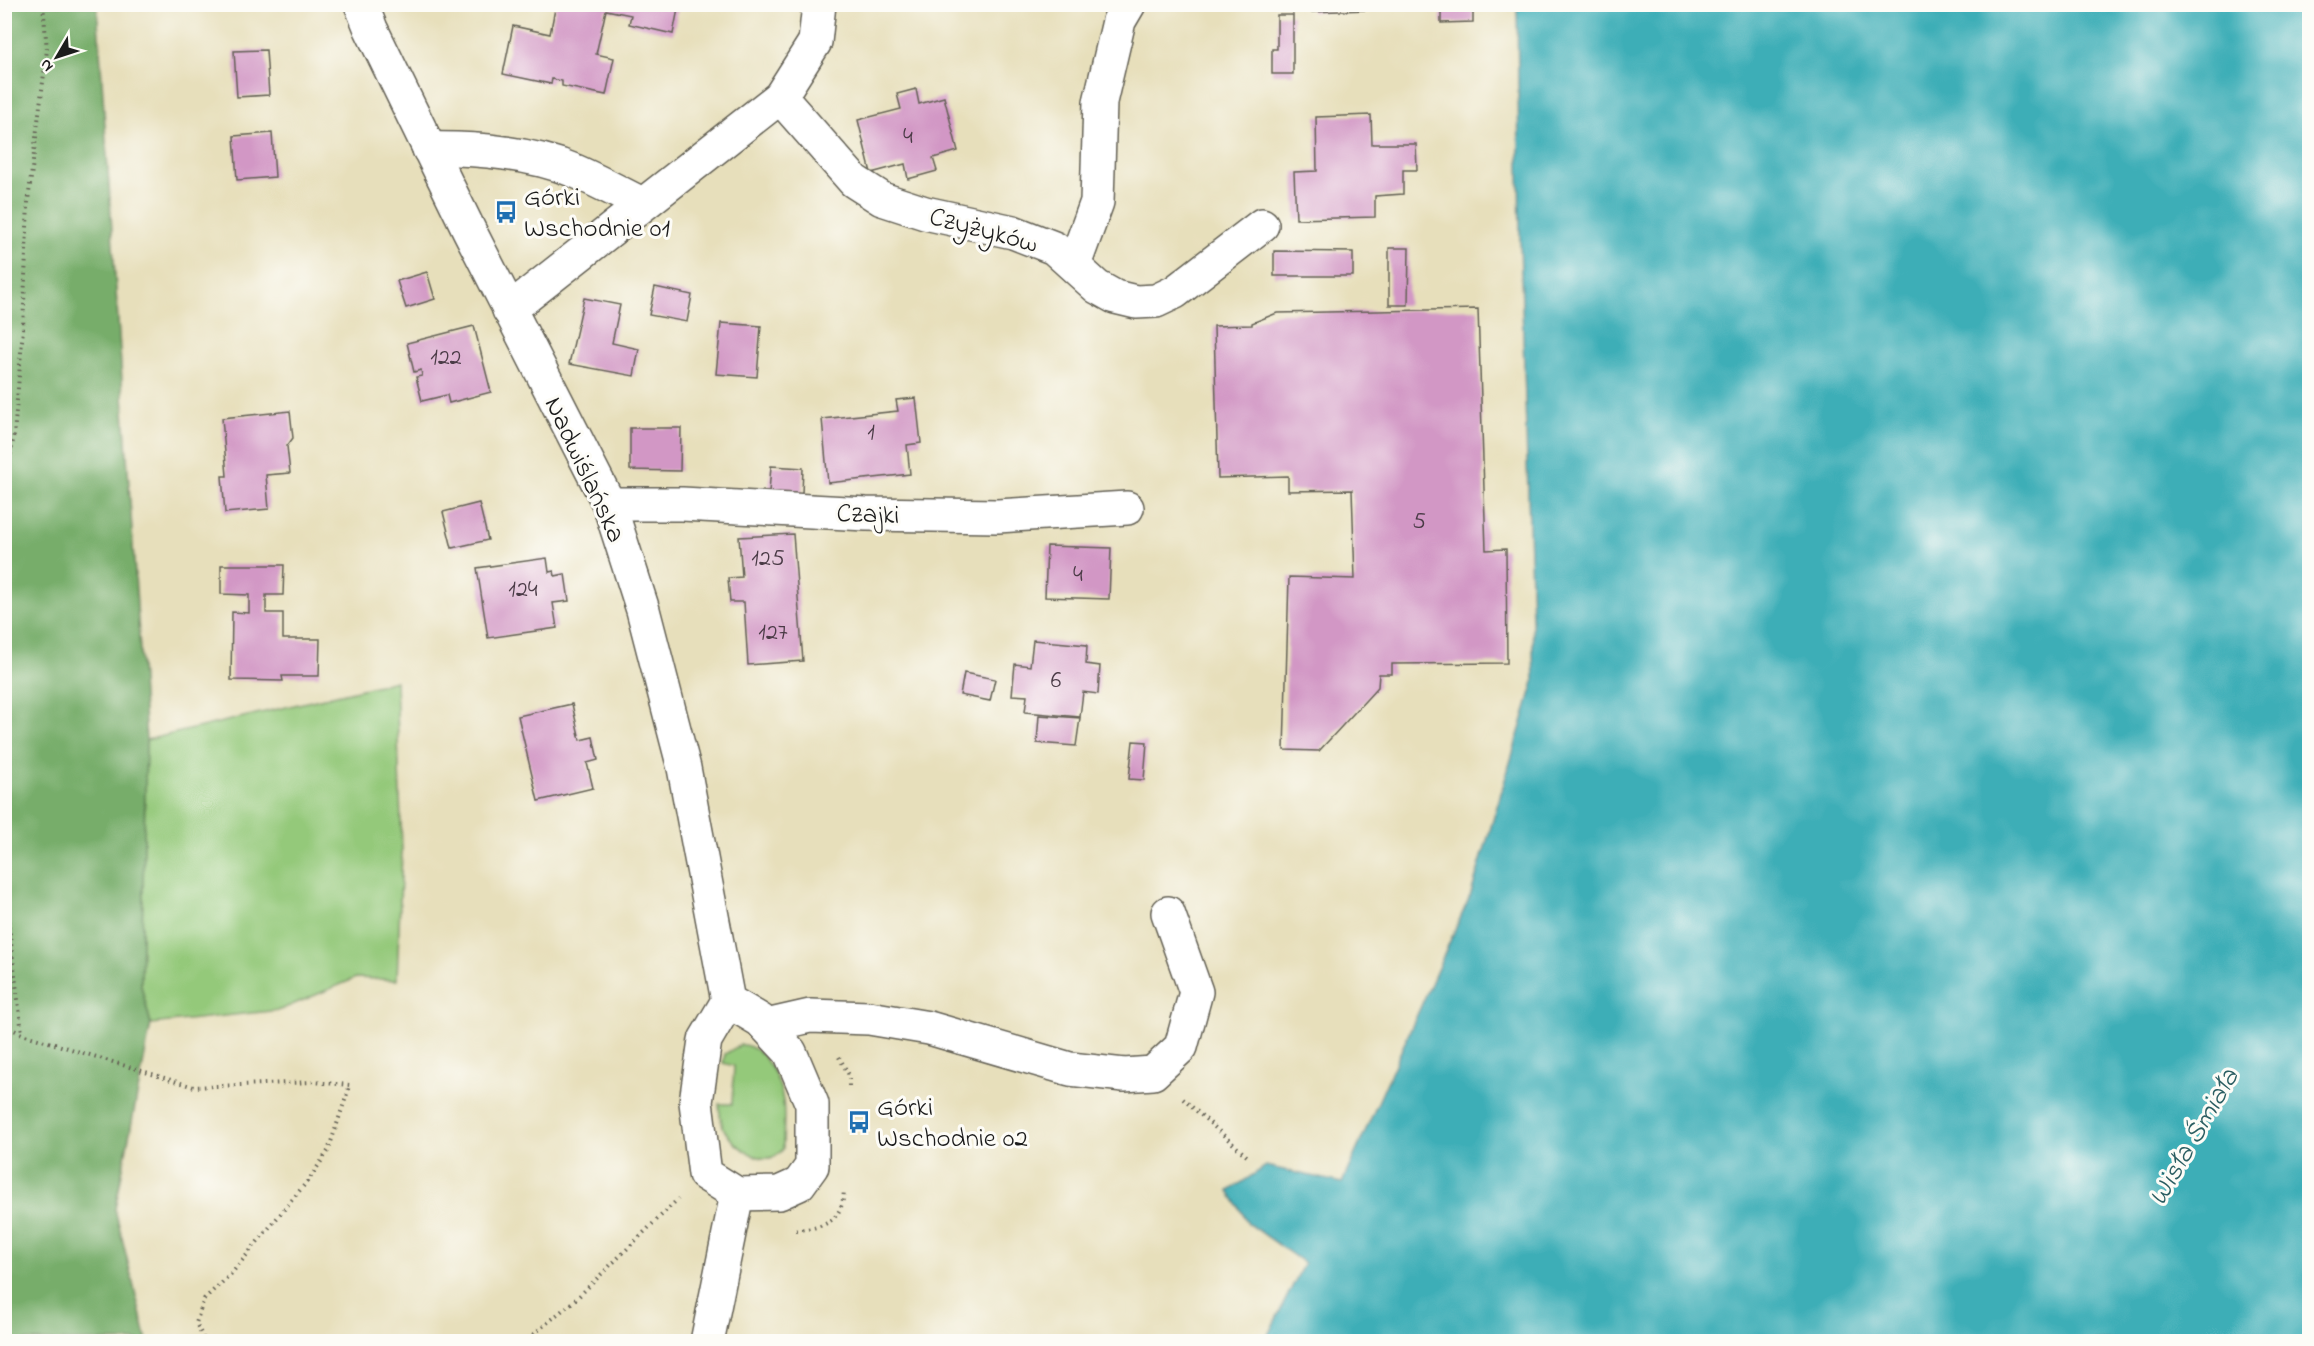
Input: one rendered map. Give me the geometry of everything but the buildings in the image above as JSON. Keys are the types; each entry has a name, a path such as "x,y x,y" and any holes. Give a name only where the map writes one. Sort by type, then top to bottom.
{"street":[{"name":"Nadwiślańska","path":"362,4 371,29 429,149 609,504 643,610 684,768 728,1001"},
{"path":"509,310 780,97 815,42 819,4"},
{"path":"1074,266 1097,202 1100,102 1119,21 1129,4"},
{"name":"Czyżyków","path":"780,97 854,181 882,199 925,213 1012,231 1054,248 1097,287 1115,297 1136,302 1156,301 1175,292 1262,225"},
{"path":"429,149 454,148 508,153 573,170 642,204"},
{"name":"Czajki","path":"609,504 682,504 866,514 974,515 1127,508"},
{"path":"766,1026 810,1016 869,1018 929,1028 1070,1069 1124,1075 1153,1073 1181,1047 1196,992 1168,913"},
{"path":"728,1001 766,1026 790,1052 812,1104 812,1166 799,1184 779,1193 737,1194 705,1174 696,1102 705,1040 728,1001"},
{"path":"708,1341 737,1194"}],"path":[{"path":"4,490 14,435 23,328 28,201 46,50 44,4"},
{"path":"4,885 22,1034"},
{"path":"4,1025 22,1034 194,1087 312,1082 350,1085 328,1151 310,1178 231,1274 204,1299 196,1323 205,1341"},
{"path":"1153,1073 1250,1159"},
{"path":"524,1341 574,1300 705,1174"}],"green space":[{"path":"5,4 97,5 146,740 141,986 151,1024 115,1209 147,1341 5,1341"},
{"path":"396,681 402,851 397,980 356,978 280,1010 151,1024 141,986 146,740"},
{"path":"740,1045 749,1046 763,1057 774,1074 781,1093 784,1113 783,1149 777,1155 769,1158 752,1155 736,1144 721,1122 719,1104 732,1104 734,1066 723,1063 725,1054"}],"water":[{"name":"Wisła Śmiała","path":"1517,5 2309,5 2309,1341 1265,1341 1304,1263 1248,1223 1229,1191 1266,1166 1342,1183 1471,894 1534,682 1520,242"}],"place":[{"name":"Górki Wschodnie 01","path":"506,212"},
{"name":"Górki Wschodnie 02","path":"859,1122"}]}
